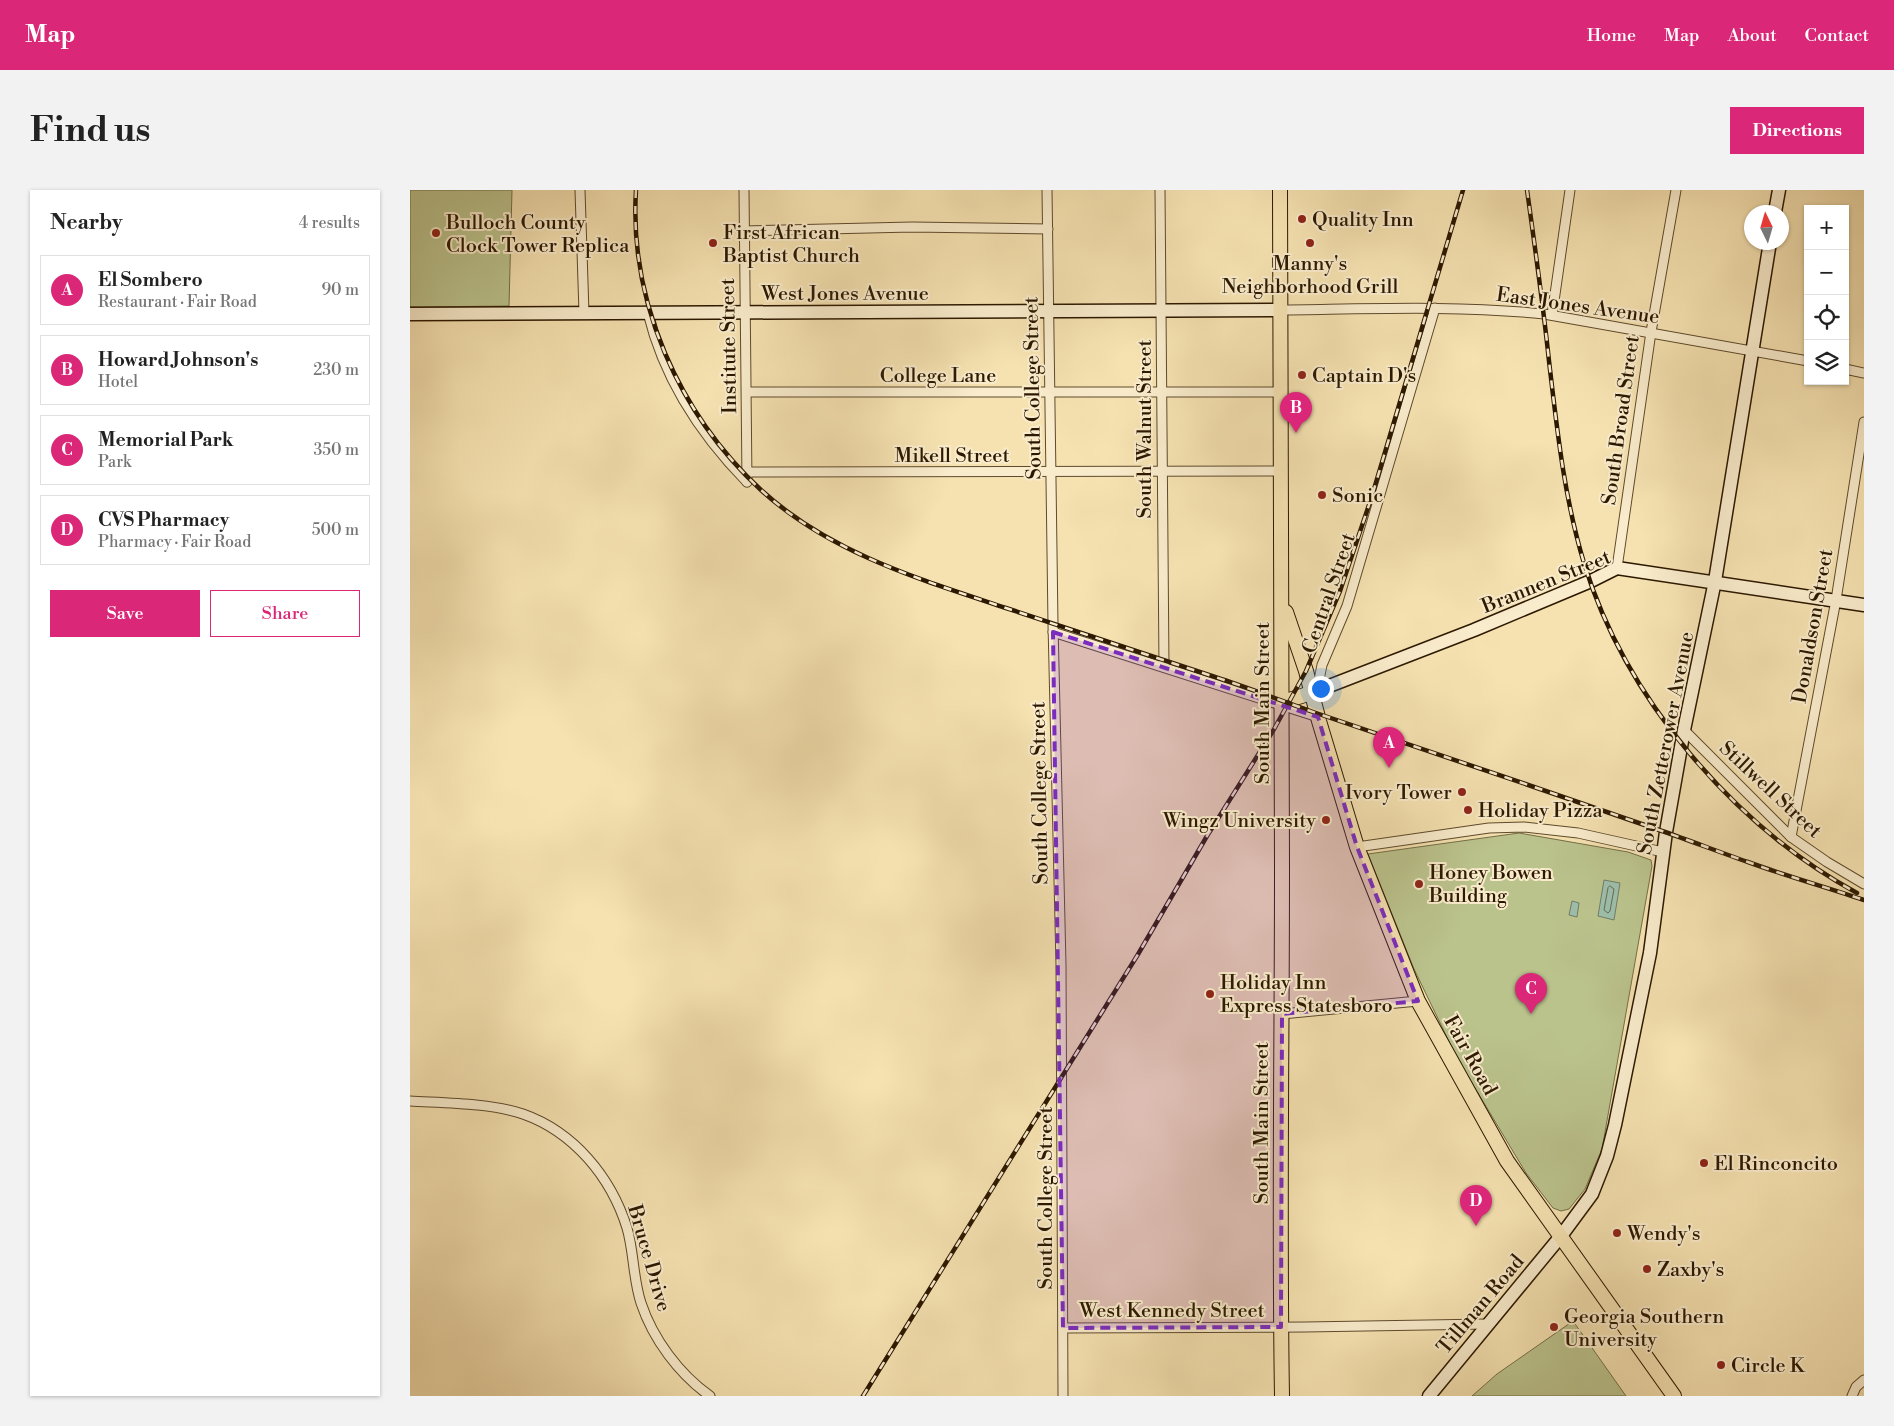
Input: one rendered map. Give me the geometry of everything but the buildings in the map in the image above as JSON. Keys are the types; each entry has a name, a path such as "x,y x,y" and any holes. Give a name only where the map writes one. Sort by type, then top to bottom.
{"main road":[{"name":"South Main Street","path":"1280,190 1282,1396"},
{"name":"Fair Road","path":"1281,599 1306,671 1317,691 1318,716 1357,847 1418,1001 1507,1161 1674,1396"},
{"path":"1281,703 1317,691"}],"street":[{"path":"580,190 584,313"},
{"name":"Institute Street","path":"744,190 747,477"},
{"name":"South College Street","path":"1047,190 1050,472 1061,965 1063,1396"},
{"name":"South Walnut Street","path":"1160,190 1164,667"},
{"path":"1552,316 1570,190"},
{"name":"South Broad Street","path":"1617,568 1651,332 1676,190"},
{"path":"1776,205 1779,190"},
{"path":"744,231 912,227 1048,229"},
{"name":"South Zetterower Avenue","path":"1560,1236 1592,1194 1614,1133 1650,953 1663,852 1684,730 1715,581 1769,250"},
{"name":"East Jones Avenue","path":"1280,310 1435,308 1520,311 1651,332 1804,360"},
{"name":"Central Street","path":"1317,691 1322,665 1347,606 1435,308"},
{"name":"West Jones Avenue","path":"410,314 1280,310"},
{"path":"648,313 657,348 687,409 717,450 747,477"},
{"path":"1849,370 1864,373"},
{"name":"College Lane","path":"747,392 1279,392"},
{"name":"Donaldson Street","path":"1791,837 1836,600 1864,422"},
{"name":"Mikell Street","path":"747,477 774,473 1280,471"},
{"name":"Brannen Street","path":"1317,691 1501,619 1591,582 1617,568 1715,581 1864,605"},
{"path":"1053,632 1318,716"},
{"name":"Stillwell Street","path":"1684,730 1791,837 1827,862 1864,884"},
{"path":"1357,847 1488,828 1524,827 1578,833 1663,852"},
{"path":"1282,1014 1418,1001"},
{"name":"Bruce Drive","path":"410,1101 475,1105 523,1114 563,1134 581,1150 607,1184 618,1205 627,1229 641,1302 655,1333 675,1363 698,1387 710,1396"},
{"name":"Tillman Road","path":"1429,1396 1560,1236"},
{"name":"West Kennedy Street","path":"1063,1328 1487,1324"},
{"path":"1852,1396 1856,1387 1864,1380"}],"highlighted area":[{"path":"1053,632 1318,717 1357,847 1418,1001 1282,1014 1281,1327 1063,1328"}],"green space":[{"path":"410,190 512,190 509,306 410,307"},
{"path":"1519,833 1628,852 1651,860 1652,866 1602,1149 1585,1189 1569,1209 1561,1211 1553,1208 1526,1173 1457,1058 1414,969 1368,854"},
{"path":"1573,1321 1626,1396 1472,1396 1497,1374"}],"water":[{"path":"1604,880 1620,883 1614,920 1598,916"},
{"path":"1572,901 1579,903 1577,917 1569,915"}],"railway":[{"path":"636,190 636,232 641,273 651,314 665,353 684,391 706,427 732,460 761,490 788,512 816,531 877,562 908,575 1228,681 1762,867 1864,900"},
{"path":"863,1396 1137,956 1207,836 1273,731 1306,671 1340,591 1372,496 1463,190"},
{"path":"1527,190 1566,488 1584,563 1602,613 1627,662 1656,709 1690,754 1727,795 1768,832 1812,865 1857,893"}],"place":[{"name":"Quality Inn","path":"1302,219"},
{"name":"Bulloch County Clock Tower Replica","path":"436,233"},
{"name":"First African Baptist Church","path":"713,243"},
{"name":"Manny's Neighborhood Grill","path":"1310,243"},
{"name":"Captain D's","path":"1302,375"},
{"name":"Howard Johnson's","path":"1296,433"},
{"name":"Sonic","path":"1322,495"},
{"name":"El Sombero","path":"1389,768"},
{"name":"Ivory Tower","path":"1462,792"},
{"name":"Holiday Pizza","path":"1468,810"},
{"name":"Wingz University","path":"1326,820"},
{"name":"Honey Bowen Building","path":"1419,884"},
{"name":"Holiday Inn Express Statesboro","path":"1210,994"},
{"name":"Memorial Park","path":"1531,1014"},
{"name":"El Rinconcito","path":"1704,1163"},
{"name":"CVS Pharmacy","path":"1476,1226"},
{"name":"Wendy's","path":"1617,1233"},
{"name":"Zaxby's","path":"1647,1269"},
{"name":"Georgia Southern University","path":"1554,1327"},
{"name":"Circle K","path":"1721,1365"}]}
